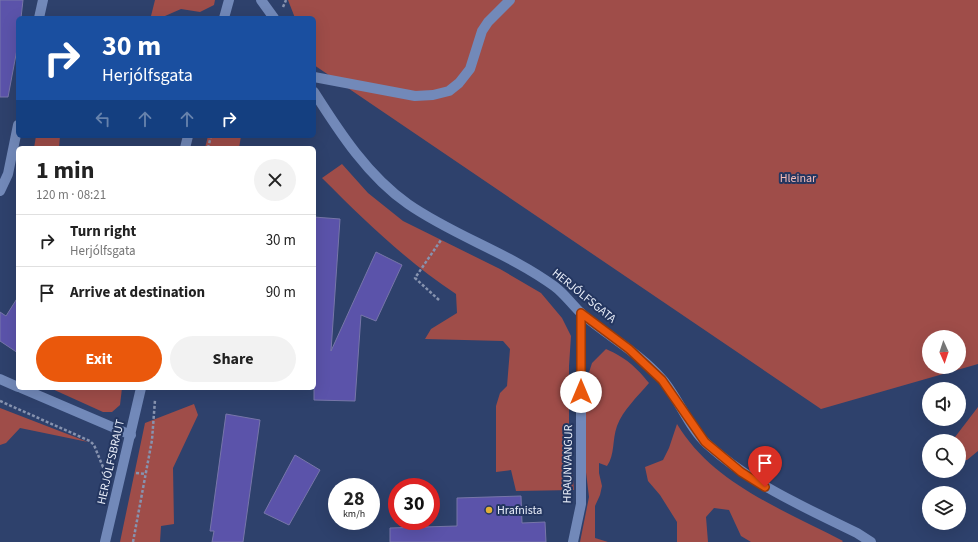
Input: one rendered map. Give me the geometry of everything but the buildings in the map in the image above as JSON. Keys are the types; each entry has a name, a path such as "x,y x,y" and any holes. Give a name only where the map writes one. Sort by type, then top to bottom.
{"street":[{"path":"39,16 42,0"},
{"path":"225,16 229,0"},
{"path":"261,0 273,16"},
{"path":"316,77 415,96 433,96 448,91 459,83 470,69 482,31 488,22 510,0"},
{"name":"HERJÓLFSGATA","path":"316,95 362,160 383,183 408,204 450,228 511,259 555,287 581,313 629,349 662,380 705,442 741,472 765,487 857,533 871,542"},
{"path":"0,191 8,174 16,136"},
{"name":"HRAUNVANGUR","path":"573,542 581,504 581,313"},
{"path":"0,379 16,385"},
{"path":"26,390 131,435"},
{"name":"HERJÓLFSBRAUT","path":"106,542 141,390"}],"path":[{"path":"439,300 415,278 450,228"},
{"path":"133,542 152,440 156,395"},
{"path":"0,401 90,441 94,445 103,467 146,474"}],"green space":[{"path":"155,0 215,0 214,5 200,12 181,9 165,16 151,16"},
{"name":"Hleinar","path":"288,0 978,0 978,364 966,367 966,330 922,330 922,374 943,374 821,409 316,66 316,16 294,16"},
{"path":"36,138 60,138 59,146 34,146"},
{"path":"208,138 241,138 239,146 206,146"},
{"path":"342,164 368,193 403,221 500,269 541,293 562,318 571,336 569,366 569,437 574,490 516,491 511,470 496,472 496,406 500,393 507,386 510,349 503,341 425,339 431,329 457,313 456,294 403,254 322,178"},
{"path":"606,349 630,363 649,383 631,403 617,426 610,462 607,466 599,463 599,473 602,486 595,506 595,538 608,542 580,542 589,497 585,464 585,385 592,363"},
{"path":"54,390 122,390 120,405 112,412 103,412"},
{"path":"194,404 198,415 173,468 174,524 161,526 160,542 120,542 145,423"},
{"path":"978,407 978,451 967,460 966,434 957,434 963,426 966,426 966,423"},
{"path":"0,408 88,442 20,428 6,443 0,445"},
{"path":"677,424 692,445 710,463 730,479 774,506 843,541 751,542 741,536 729,510 714,508 706,517 708,542 677,542 677,522 660,495 648,481 645,467 663,460 669,448"}],"place":[{"name":"Hrafnista","path":"489,510"}],"route":[{"path":"581,392 581,313 629,349 662,380 705,442 741,472 765,487"}]}
